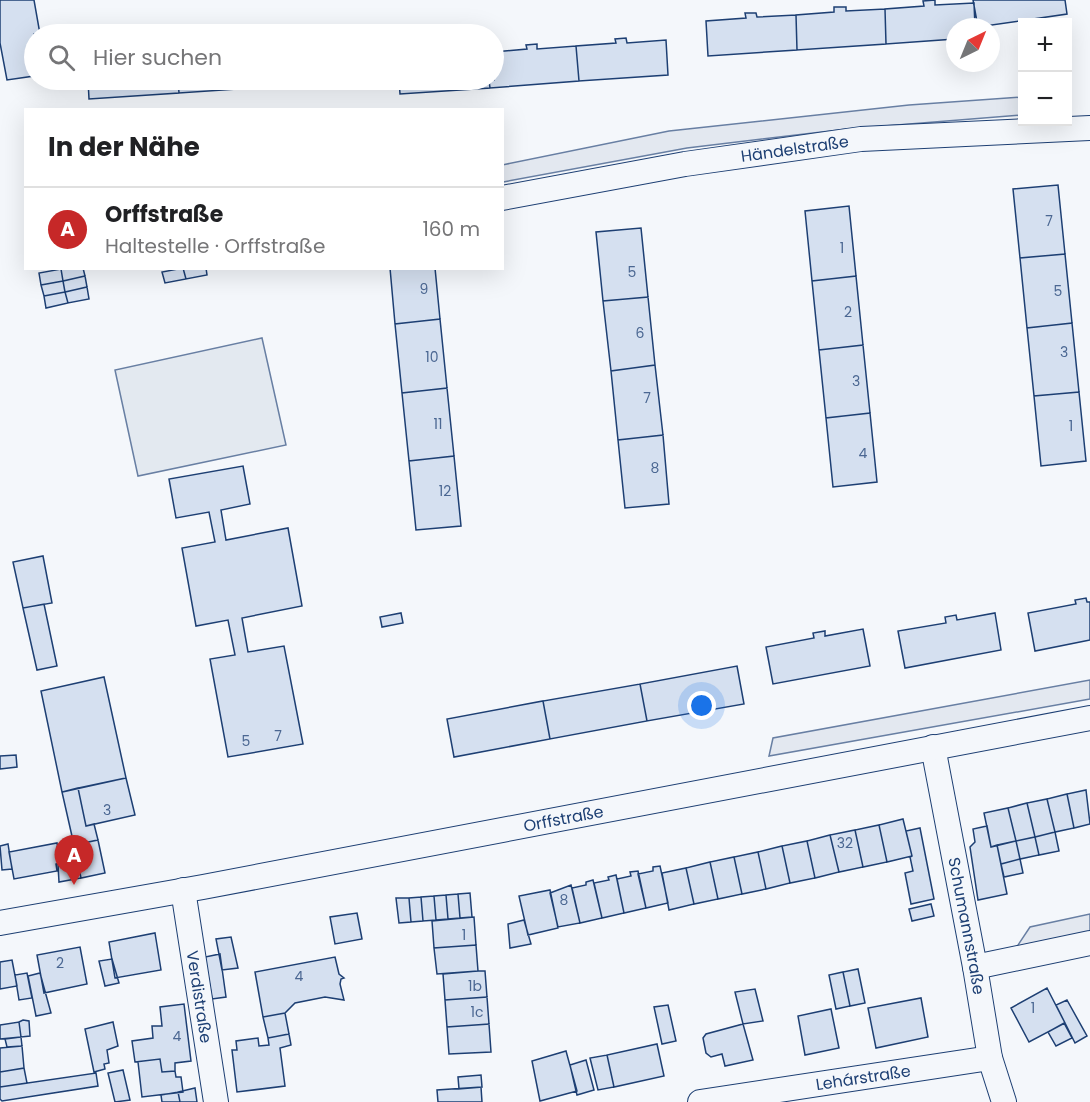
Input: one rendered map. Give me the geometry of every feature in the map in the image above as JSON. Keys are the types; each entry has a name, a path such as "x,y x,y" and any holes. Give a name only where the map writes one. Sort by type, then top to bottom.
{"street":[{"name":"Händelstraße","path":"504,198 685,164 861,139 1090,128"},
{"name":"Orffstraße","path":"0,922 183,891 1090,718"},
{"name":"Schumannstraße","path":"933,747 990,1058 1004,1102"},
{"name":"Verdistraße","path":"183,891 216,1102"},
{"path":"975,967 1090,943"},
{"name":"Lehárstraße","path":"700,1102 990,1058"}],"shaded area":[{"path":"1018,97 1018,115 847,129 687,148 504,182 504,165 669,131 909,105"},
{"path":"262,338 286,445 138,476 115,370"},
{"path":"1090,680 1090,699 769,756 773,738"},
{"path":"1090,914 1090,934 1014,951 1030,927"}],"building":[{"path":"0,0 34,0 38,24 24,24 24,77 7,80 0,43"},
{"path":"935,0 935,5 974,3 975,18 946,18 946,40 886,44 885,9 924,6 923,1"},
{"path":"973,0 1065,0 1067,14 1018,18 1018,21 1000,24 1000,18 976,18"},
{"path":"834,7 846,7 846,11 885,9 886,44 797,50 796,15 834,12"},
{"path":"745,13 756,13 757,17 796,15 797,50 708,56 706,21 746,18"},
{"path":"626,38 627,43 666,40 668,75 579,81 576,46 616,43 615,39"},
{"path":"537,44 537,49 576,46 579,81 504,87 504,51 527,49 526,45"},
{"path":"89,90 179,90 179,93 89,99"},
{"path":"179,90 224,90 179,93"},
{"path":"400,90 460,90 400,94"},
{"path":"1058,185 1065,254 1020,258 1013,189"},
{"path":"849,206 856,276 812,281 805,211"},
{"path":"641,228 648,297 603,301 596,232"},
{"path":"1065,254 1072,323 1027,328 1020,258"},
{"path":"61,270 84,270 85,276 63,281"},
{"path":"61,270 63,281 41,285 39,273"},
{"path":"184,270 186,279 165,283 162,272"},
{"path":"184,270 206,270 207,275 186,279"},
{"path":"390,270 435,270 440,319 395,324"},
{"path":"85,276 87,287 65,292 63,281"},
{"path":"856,276 863,345 819,350 812,281"},
{"path":"63,281 65,292 44,296 41,285"},
{"path":"87,287 89,299 68,303 65,292"},
{"path":"65,292 68,303 46,308 44,296"},
{"path":"648,297 655,365 611,371 603,301"},
{"path":"440,319 447,388 402,393 395,324"},
{"path":"1072,323 1079,392 1034,396 1027,328"},
{"path":"863,345 870,413 826,418 819,350"},
{"path":"655,365 663,435 618,440 611,371"},
{"path":"447,388 454,456 409,461 402,393"},
{"path":"1079,392 1086,461 1041,466 1034,396"},
{"path":"870,413 877,482 833,487 826,418"},
{"path":"663,435 669,504 625,508 618,440"},
{"path":"454,456 461,526 416,530 409,461"},
{"path":"243,466 250,504 221,510 226,540 288,528 302,606 242,618 248,652 284,646 303,744 228,757 210,659 235,655 228,620 196,626 182,548 215,542 209,512 176,518 169,479"},
{"path":"43,556 52,603 23,608 13,562"},
{"path":"1086,598 1087,602 1090,602 1090,640 1035,651 1028,613 1076,604 1075,600"},
{"path":"44,604 57,666 37,670 23,608"},
{"path":"401,613 403,623 382,627 380,617"},
{"path":"995,613 1001,650 905,668 898,631 946,623 945,617 956,615 957,620"},
{"path":"863,629 870,666 773,684 766,647 814,638 813,633 825,631 825,636"},
{"path":"737,666 744,704 647,721 640,684"},
{"path":"104,677 126,778 62,792 41,691"},
{"path":"640,684 647,721 550,739 543,701"},
{"path":"543,701 550,739 454,757 447,719"},
{"path":"16,755 17,767 0,769 0,756"},
{"path":"126,778 135,815 86,826 78,788"},
{"path":"78,788 86,826 94,824 98,840 74,845 62,792"},
{"path":"1086,790 1090,824 1074,828 1067,794"},
{"path":"1067,794 1074,828 1055,832 1047,799"},
{"path":"1047,799 1055,832 1035,837 1027,803"},
{"path":"1027,803 1035,837 1016,841 1008,808"},
{"path":"1008,808 1016,841 991,847 984,813"},
{"path":"903,819 912,856 887,862 879,825"},
{"path":"879,825 887,862 863,867 855,830"},
{"path":"987,826 991,847 997,845 1007,894 978,900 970,847 975,842 973,829"},
{"path":"920,828 934,899 911,904 905,873 913,871 910,857 912,856 906,831"},
{"path":"855,830 863,867 839,872 830,835"},
{"path":"1055,832 1059,851 1039,855 1035,837"},
{"path":"830,835 839,872 815,878 807,841"},
{"path":"1035,837 1039,855 1020,859 1016,841"},
{"path":"98,840 105,873 81,878 74,845"},
{"path":"807,841 815,878 790,883 782,846"},
{"path":"1016,841 1020,859 1001,864 997,845"},
{"path":"57,843 60,863 56,864 57,871 14,879 9,852"},
{"path":"8,844 12,869 2,870 0,846"},
{"path":"74,844 81,878 59,882 57,847"},
{"path":"782,846 790,883 766,889 758,852"},
{"path":"758,852 766,889 742,894 734,857"},
{"path":"734,857 742,894 718,899 710,862"},
{"path":"1020,859 1023,873 1004,877 1001,864"},
{"path":"710,862 718,899 694,904 686,868"},
{"path":"660,866 668,903 646,908 638,874 653,871 653,867"},
{"path":"686,868 694,904 669,910 662,873"},
{"path":"638,871 646,908 624,913 617,879 631,876 630,872"},
{"path":"616,875 624,913 602,918 594,883 609,880 608,877"},
{"path":"593,880 602,918 580,923 572,888 586,885 586,882"},
{"path":"571,885 580,923 558,927 550,893"},
{"path":"550,890 558,928 528,935 519,896"},
{"path":"470,893 472,917 460,918 458,894"},
{"path":"458,894 460,918 448,919 446,895"},
{"path":"446,895 448,919 436,920 434,896"},
{"path":"434,896 436,920 423,921 421,897"},
{"path":"421,897 423,921 411,922 409,898"},
{"path":"396,898 409,898 411,922 399,923"},
{"path":"931,904 934,916 912,921 909,909"},
{"path":"357,913 362,939 335,944 330,917"},
{"path":"474,917 476,945 434,948 432,921"},
{"path":"524,920 531,944 510,948 508,924"},
{"path":"155,933 161,970 115,978 109,942"},
{"path":"231,937 238,968 222,970 216,939"},
{"path":"476,945 478,971 437,974 434,948"},
{"path":"80,947 87,984 44,993 37,955"},
{"path":"220,954 226,997 212,999 205,957"},
{"path":"335,957 339,974 344,978 341,979 340,984 344,1000 325,997 295,1003 285,1013 263,1017 255,972"},
{"path":"112,959 119,983 105,986 99,961"},
{"path":"12,960 17,986 0,989 0,962"},
{"path":"858,969 865,1003 850,1006 843,972"},
{"path":"485,971 487,997 445,1000 443,974"},
{"path":"843,972 850,1006 836,1009 829,975"},
{"path":"27,973 32,998 19,1000 15,975"},
{"path":"40,973 51,1013 36,1016 28,976"},
{"path":"1047,988 1065,1023 1029,1042 1011,1008"},
{"path":"755,989 763,1021 743,1024 735,992"},
{"path":"487,997 489,1024 447,1027 445,1000"},
{"path":"921,998 928,1037 876,1048 868,1008"},
{"path":"1067,1000 1087,1036 1075,1043 1056,1005"},
{"path":"184,1004 191,1061 175,1063 175,1071 162,1072 160,1059 135,1062 132,1041 153,1038 152,1026 162,1026 160,1007"},
{"path":"668,1005 676,1041 662,1044 654,1007"},
{"path":"831,1009 839,1048 805,1055 798,1016"},
{"path":"285,1013 289,1034 268,1038 263,1017"},
{"path":"29,1021 30,1036 21,1037 19,1022"},
{"path":"19,1022 21,1037 0,1039 0,1025"},
{"path":"113,1022 118,1046 107,1050 109,1063 104,1064 105,1069 94,1072 85,1029"},
{"path":"1064,1023 1072,1038 1056,1046 1048,1032"},
{"path":"489,1024 491,1052 449,1054 447,1027"},
{"path":"743,1024 753,1060 725,1066 722,1054 711,1057 706,1053 703,1038 706,1034"},
{"path":"289,1034 291,1045 280,1048 285,1086 237,1092 232,1050 237,1050 236,1041 258,1038 259,1046 269,1045 268,1038"},
{"path":"21,1037 22,1046 7,1047 5,1039"},
{"path":"657,1044 664,1076 614,1087 607,1055"},
{"path":"22,1046 24,1068 0,1072 0,1048"},
{"path":"566,1051 577,1091 540,1101 532,1061"},
{"path":"607,1055 614,1087 598,1090 590,1058"},
{"path":"160,1059 162,1072 175,1071 176,1077 181,1077 183,1092 142,1097 138,1062 135,1062"},
{"path":"586,1060 594,1090 577,1095 570,1065"},
{"path":"24,1068 27,1083 0,1087 0,1072"},
{"path":"123,1070 130,1100 115,1102 108,1073"},
{"path":"96,1073 98,1086 2,1101 0,1099 0,1087"},
{"path":"481,1075 482,1087 459,1089 458,1077"},
{"path":"481,1087 482,1102 438,1102 437,1090"},
{"path":"195,1088 197,1102 180,1102 178,1092"},
{"path":"178,1092 180,1102 162,1102 161,1095"}],"place":[{"name":"Orffstraße","path":"74,885"}]}
